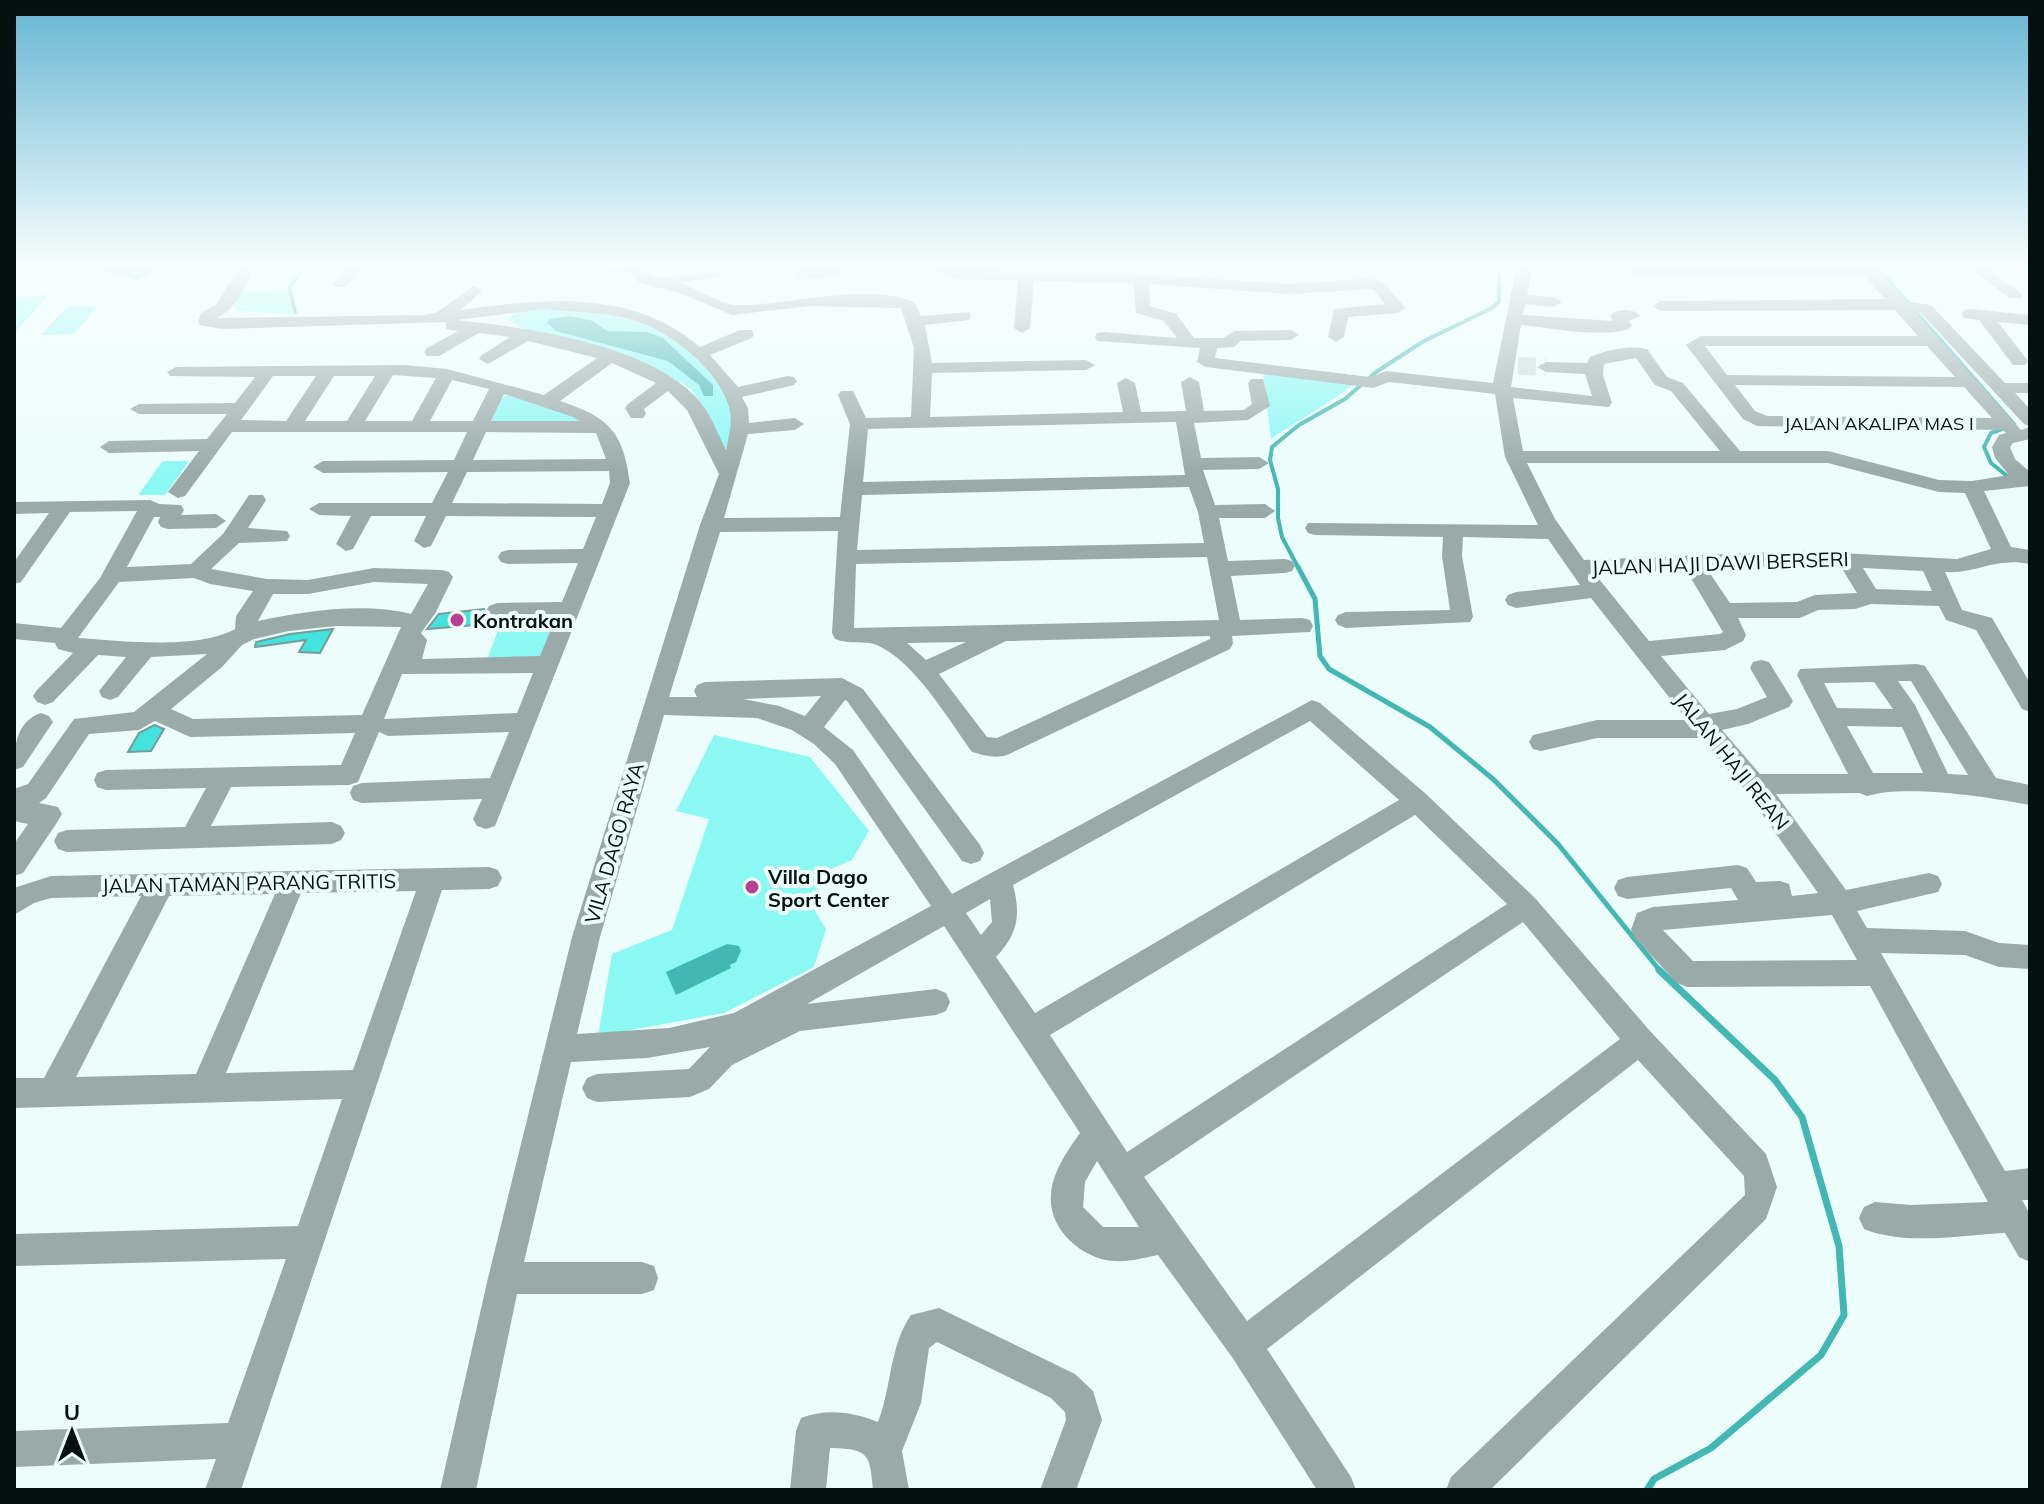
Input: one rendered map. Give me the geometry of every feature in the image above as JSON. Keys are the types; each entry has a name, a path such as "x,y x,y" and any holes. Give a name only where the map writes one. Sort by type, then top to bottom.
{"street":[{"path":"433,352 463,335"},
{"path":"488,359 525,335"},
{"path":"531,335 612,358 667,384 690,402 727,472"},
{"path":"675,335 726,382 739,408 740,429 795,424"},
{"path":"698,354 743,335"},
{"path":"920,423 924,368 921,335"},
{"path":"1184,335 1187,341"},
{"path":"1103,337 1172,343 1228,343 1235,336 1281,335"},
{"name":"JALAN HAJI REAN","path":"1514,335 1511,365 1504,391 1515,457 1553,532 1596,590 1754,784 1835,896 2030,1246"},
{"path":"1603,335 1619,354"},
{"path":"1785,335 1788,340 1933,341"},
{"path":"1929,335 1970,382 2021,428"},
{"path":"1940,335 2000,388 2021,428"},
{"path":"1996,335 2019,361"},
{"name":"JALAN AKALIPA MAS I","path":"1788,340 1695,345 1749,415 1764,422 2021,428"},
{"path":"1209,343 1208,363 1367,382 1386,376 1603,403 1593,369 1596,361 1619,354 1641,353 1661,381 1677,387 1735,457"},
{"path":"550,404 612,358"},
{"path":"924,368 1086,365"},
{"path":"1546,367 1593,369"},
{"path":"353,426 387,370"},
{"path":"176,372 387,370 447,374 499,386 579,413 603,427 618,465 620,483 545,664 486,819"},
{"path":"178,492 268,371"},
{"path":"292,426 328,371"},
{"path":"418,426 447,374"},
{"path":"1721,380 1970,382"},
{"path":"732,394 788,381"},
{"path":"879,636 894,643 924,671 980,745 999,748 1222,643 1225,628 1216,559 1208,512 1195,473 1190,382"},
{"path":"1126,383 1133,419"},
{"path":"859,424 1190,418 1254,413 1261,406 1257,383"},
{"path":"637,414 634,408 667,384"},
{"path":"424,541 499,386"},
{"path":"2000,388 2030,388"},
{"path":"847,395 859,424 841,629 850,636 1302,626"},
{"path":"139,409 241,408"},
{"path":"228,426 603,427"},
{"path":"2021,428 2001,447 2003,457 2023,480"},
{"name":"VILA DAGO RAYA","path":"458,1490 504,1278 586,937 740,429"},
{"path":"109,447 215,445"},
{"path":"1515,457 1828,457 1930,485 1972,487 2023,480"},
{"path":"712,519 1195,473 1259,463"},
{"path":"323,467 618,465"},
{"path":"1972,487 2003,552 2030,557"},
{"path":"197,571 223,541 232,536 256,500"},
{"path":"14,577 65,505"},
{"path":"14,508 149,505 113,575 67,636 65,641 69,645 146,648 217,645 269,627 338,620 398,619 414,623"},
{"path":"319,509 608,511"},
{"path":"148,511 174,510 168,522 216,521"},
{"path":"346,544 364,510"},
{"path":"1208,512 1265,511"},
{"path":"1315,528 1553,532"},
{"path":"1346,620 1462,617 1452,556 1453,529"},
{"path":"232,536 280,536"},
{"name":"JALAN HAJI DAWI BERSERI","path":"1579,567 1691,561 1847,560 1931,566 1975,563 2003,552"},
{"path":"508,557 590,556"},
{"path":"846,557 1216,559 1285,566"},
{"path":"1847,560 1870,596"},
{"path":"1644,650 1730,640 1735,635 1724,611 1691,561"},
{"path":"1931,566 1956,617 1984,624 2030,703"},
{"path":"106,780 349,775 380,725 414,623 425,612 442,577 374,575 308,587 267,586 210,577 197,571 113,575"},
{"path":"14,865 49,814 22,813 22,798 39,788 81,725 134,723 152,710 240,637 247,616 267,586"},
{"path":"1516,600 1596,590"},
{"path":"1724,611 1800,610 1815,603 1855,601 1870,596 1945,599"},
{"path":"497,611 568,609"},
{"path":"414,623 417,633 409,668 545,664"},
{"path":"924,671 1009,631"},
{"path":"17,634 67,636"},
{"path":"45,696 93,647"},
{"path":"110,691 146,648"},
{"path":"1541,742 1597,729 1707,729 1713,722 1740,718 1780,704 1761,668"},
{"path":"1867,786 1808,675 1917,672 1988,786"},
{"path":"1881,674 1903,705 1940,783"},
{"path":"810,727 842,687"},
{"path":"705,691 842,687 855,695 971,853"},
{"path":"655,706 769,710 810,727 844,757 1031,1031 1165,1238 1244,1345 1338,1490"},
{"path":"597,1088 690,1083 699,1079 722,1055 795,1008 828,976 949,912 998,880 1312,709 1417,801 1526,906 1640,1041 1755,1165 1762,1180 1763,1193 1755,1208 1464,1490"},
{"path":"152,710 190,728 523,722"},
{"path":"1832,717 1908,718"},
{"path":"14,760 41,722"},
{"path":"14,767 43,766"},
{"path":"193,837 223,778"},
{"path":"1754,784 1867,786 1940,783 1988,786 2030,795"},
{"path":"362,793 497,788"},
{"path":"1031,1031 1417,801"},
{"path":"67,841 332,833"},
{"path":"1627,888 1738,876 1749,894 1835,896"},
{"name":"JALAN TAMAN PARANG TRITIS","path":"14,903 27,893 51,887 489,878"},
{"path":"223,1490 433,879"},
{"path":"979,956 1003,930 1007,917 1007,905 998,880"},
{"path":"206,1086 293,882"},
{"path":"1878,973 1687,974 1645,930 1646,921 1929,884"},
{"path":"53,1090 161,885"},
{"path":"1123,1173 1526,906"},
{"path":"1859,940 1965,943 1999,955 2030,957"},
{"path":"558,1048 609,1048 681,1039 795,1008 936,1002"},
{"path":"1244,1345 1640,1041"},
{"path":"14,1093 363,1084"},
{"path":"1097,1135 1072,1168 1066,1196 1072,1221 1095,1241 1121,1244 1165,1238"},
{"path":"1997,1187 2030,1184"},
{"path":"1875,1218 1911,1221 2014,1217"},
{"path":"14,1250 308,1242"},
{"path":"504,1278 642,1278"},
{"path":"885,1449 903,1403 913,1342 923,1327 939,1325 1063,1386 1081,1403 1084,1420 1058,1490"},
{"path":"808,1490 814,1431 851,1430 877,1439 885,1449 890,1463 891,1490"},
{"path":"14,1449 240,1440"}],"shaded area":[{"path":"538,335 667,336 699,360 723,390 733,424 730,449 722,447 703,405 684,384"},
{"path":"572,335 655,335 663,338 713,385 713,396 704,396 699,385 668,361"},
{"path":"1263,373 1357,382 1271,439"},
{"path":"515,396 578,418 580,422 490,424 501,399"},
{"path":"163,461 189,461 165,495 138,495"},
{"path":"561,615 543,660 487,660 503,617"},
{"name":"Villa Dago Sport Center","path":"714,735 810,757 869,831 852,860 826,871 810,903 826,929 814,967 724,1013 598,1036 612,954 672,930 709,819 676,811"},
{"path":"727,944 739,946 741,951 731,968 676,995 666,972"}],"building":[{"name":"Kontrakan","path":"484,609 488,624 427,629 439,614"},
{"path":"333,629 320,653 299,652 306,640 255,647 256,642 290,634"},
{"path":"154,725 164,729 151,751 128,752 139,733"}],"waterway":[{"path":"1299,569 1282,537 1278,518 1278,489 1270,460 1272,447 1299,425 1345,399 1376,372 1436,335"},
{"path":"1936,335 2014,424"},
{"path":"2005,428 1991,433 1984,447 1991,463 2011,479"},
{"path":"1298,567 1315,599 1320,656 1329,669 1430,727 1493,779 1558,844 1661,972"},
{"path":"1647,1490 1654,1479 1711,1448 1821,1355 1844,1315 1839,1246 1802,1117 1775,1080 1661,972"}],"tunnel":[{"path":"1518,366 1546,367"}],"place":[{"name":"Kontrakan","path":"457,620"},
{"name":"Villa Dago Sport Center","path":"752,887"}]}
